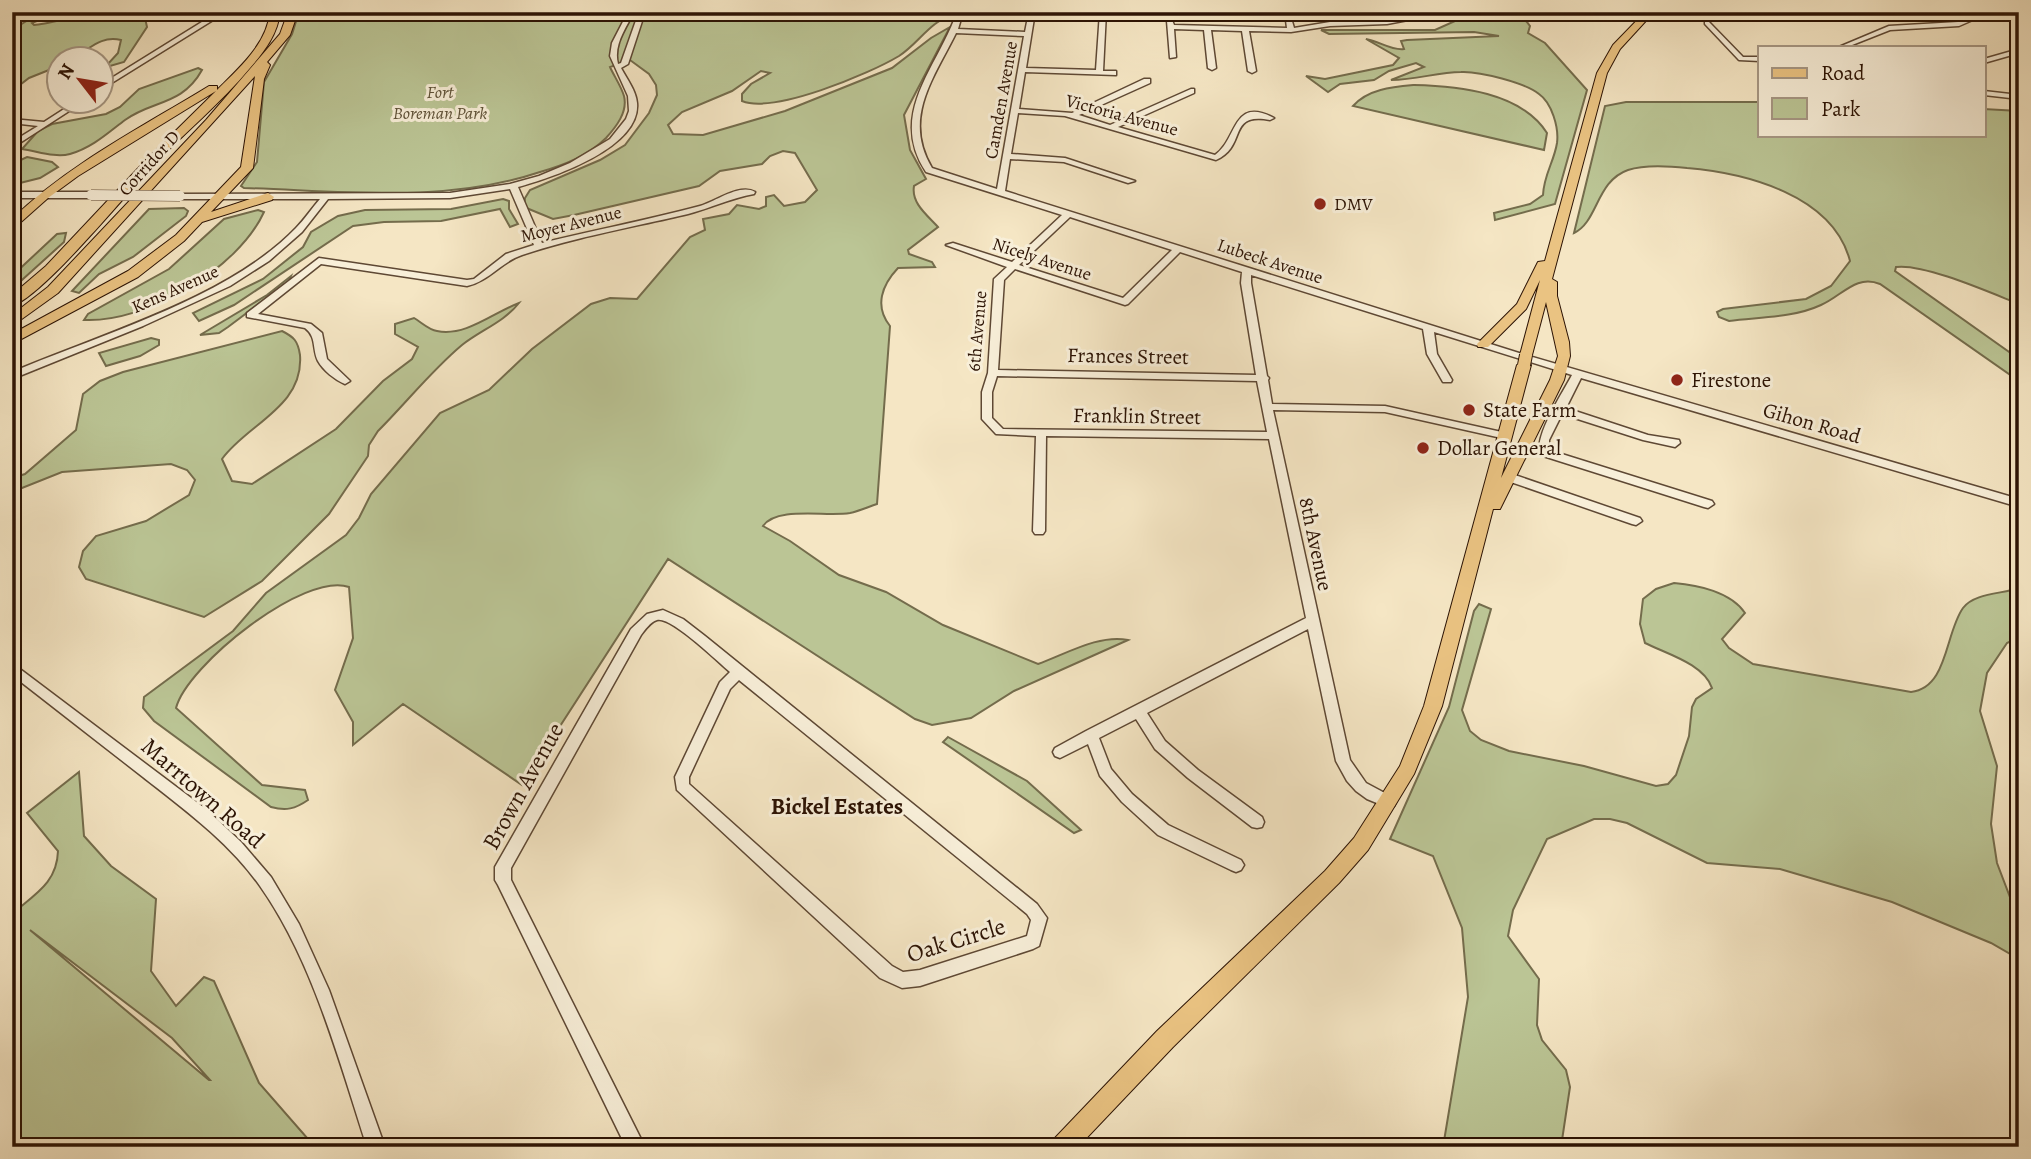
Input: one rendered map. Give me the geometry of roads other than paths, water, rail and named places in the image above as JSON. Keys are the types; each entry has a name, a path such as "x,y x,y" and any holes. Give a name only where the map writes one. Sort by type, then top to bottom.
{"highway":[{"name":"Corridor D","path":"12,302 51,269 148,164 246,66 265,42 274,23 275,12"},
{"name":"Corridor D","path":"12,322 53,290 115,227 285,35 293,12"},
{"path":"12,340 133,274 189,228 247,168 259,79 269,54"},
{"path":"12,226 44,195 137,133 191,103 246,66"},
{"path":"189,228 217,212 268,197"}],"main road":[{"path":"1062,1147 1165,1039 1332,877 1361,844 1389,802 1421,741 1506,436 1522,358 1606,62 1622,40 1650,12"},
{"path":"1483,344 1522,306 1545,257 1554,249"},
{"path":"1481,528 1561,368 1563,342 1550,296 1554,249"}],"street":[{"path":"12,21 25,12"},
{"path":"116,78 223,12"},
{"path":"12,195 448,197 513,186 585,159 622,130 633,113 634,101 614,61 614,52 631,12"},
{"path":"618,67 624,64 642,12"},
{"name":"Lubeck Avenue","path":"960,12 956,31 921,90 913,120 922,160 929,170 1522,358"},
{"name":"Camden Avenue","path":"1000,193 1032,12"},
{"path":"1099,72 1102,12"},
{"path":"1119,12 1229,13 1287,18 1291,30"},
{"path":"1170,27 1291,30 1387,22 1447,12"},
{"path":"1844,46 1889,28 1959,24 1988,12"},
{"path":"1170,13 1171,57"},
{"path":"1707,23 1741,59 1758,59"},
{"path":"1207,28 1212,68"},
{"path":"1245,29 1252,71"},
{"path":"956,31 1028,34"},
{"path":"1986,60 2019,51"},
{"path":"1022,70 1113,74"},
{"path":"1072,116 1147,81"},
{"path":"1111,127 1191,91"},
{"path":"1986,93 2019,97"},
{"name":"Victoria Avenue","path":"1015,111 1072,116 1216,158 1230,147 1236,124 1244,117 1253,115 1270,118"},
{"path":"12,146 57,116"},
{"path":"12,121 45,124"},
{"path":"1007,156 1065,160 1131,181"},
{"path":"513,186 539,246"},
{"name":"Moyer Avenue","path":"345,381 322,359 317,333 307,326 250,315 319,261 467,283 477,281 509,256 539,246 706,207 737,194 751,192"},
{"name":"Kens Avenue","path":"12,376 231,282 279,250 307,222 326,196"},
{"name":"6th Avenue","path":"1000,432 987,419 987,393 993,373 999,279 1068,214"},
{"name":"Nicely Avenue","path":"950,245 1125,302"},
{"path":"1125,302 1179,248"},
{"name":"8th Avenue","path":"1247,271 1246,283 1267,407 1343,761 1355,784 1367,793 1389,802"},
{"path":"1428,327 1432,354 1447,380"},
{"name":"Gihon Road","path":"1522,358 2019,503"},
{"name":"Frances Street","path":"993,373 1264,378"},
{"path":"1578,373 1544,440 1544,452 1708,504"},
{"path":"1267,407 1385,409 1506,436"},
{"path":"1559,409 1647,438 1675,443"},
{"name":"Franklin Street","path":"1000,432 1273,436"},
{"path":"1039,531 1041,434"},
{"path":"1508,477 1636,521"},
{"name":"Brown Avenue","path":"636,1147 503,880 503,867 636,632 645,621 655,615 664,615"},
{"name":"Oak Circle","path":"664,615 671,617 1032,909 1040,918 1033,941 920,978 902,980 886,972 743,842 682,786 682,777 725,686 738,672"},
{"path":"1060,752 1312,621"},
{"name":"Marrtown Road","path":"12,668 173,792 237,848 255,869 278,900 317,982 376,1147"},
{"path":"1139,712 1160,745 1192,775 1257,822"},
{"path":"1091,735 1105,772 1127,798 1163,830 1236,865"}],"place":[{"name":"DMV","path":"1320,204"},
{"name":"Firestone","path":"1677,380"},
{"name":"State Farm","path":"1469,410"},
{"name":"Dollar General","path":"1423,448"}],"district":[{"name":"Bickel Estates","path":"837,806"}],"park label":[{"name":"Fort Boreman Park","path":"440,102"}]}
